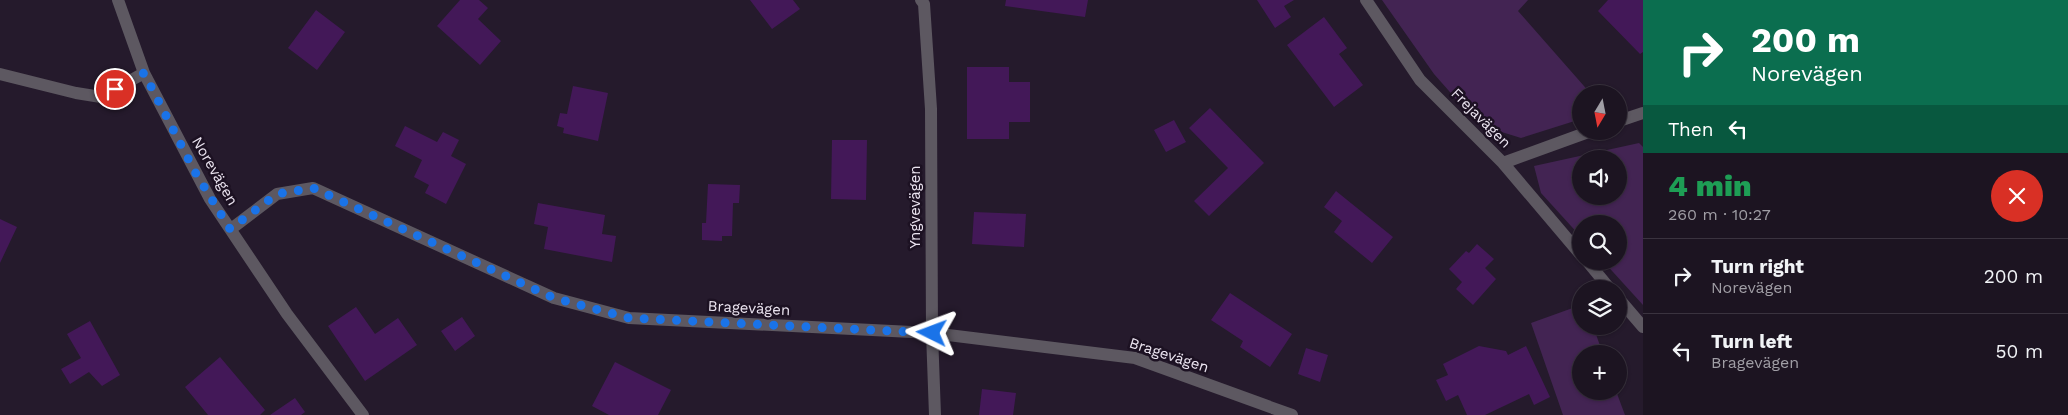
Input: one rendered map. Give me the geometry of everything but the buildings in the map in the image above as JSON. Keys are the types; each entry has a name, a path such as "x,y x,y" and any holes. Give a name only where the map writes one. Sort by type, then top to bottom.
{"street":[{"name":"Norevägen","path":"118,0 144,73 195,172 230,229 287,314 363,415"},
{"name":"Yngvevägen","path":"921,0 924,4 931,109 932,333 935,415"},
{"name":"Frejavägen","path":"1366,0 1420,80 1503,163 1572,244"},
{"path":"0,74 76,93 101,97 144,73"},
{"path":"1628,118 1643,112"},
{"path":"1503,163 1572,138"},
{"name":"Bragevägen","path":"230,229 277,194 313,188 554,298 629,318 932,333 1135,358 1292,415"},
{"path":"1594,270 1603,280"},
{"path":"1627,309 1643,328"}],"shaded area":[{"path":"1382,0 1528,0 1518,11 1583,85 1572,85 1572,122 1521,138 1479,125 1434,74"},
{"path":"1639,143 1643,147 1643,305 1627,287 1627,280 1620,280 1611,270 1627,270 1627,215 1572,215 1572,227 1541,193 1534,166 1572,158 1572,205 1627,205 1627,150 1607,150"},
{"path":"1572,308 1572,335 1596,335 1600,345 1572,345 1572,400 1619,400 1625,415 1563,415 1531,323"}],"route":[{"path":"115,89 144,73 195,172 230,229 277,194 313,188 554,298 629,318 932,333"}]}
